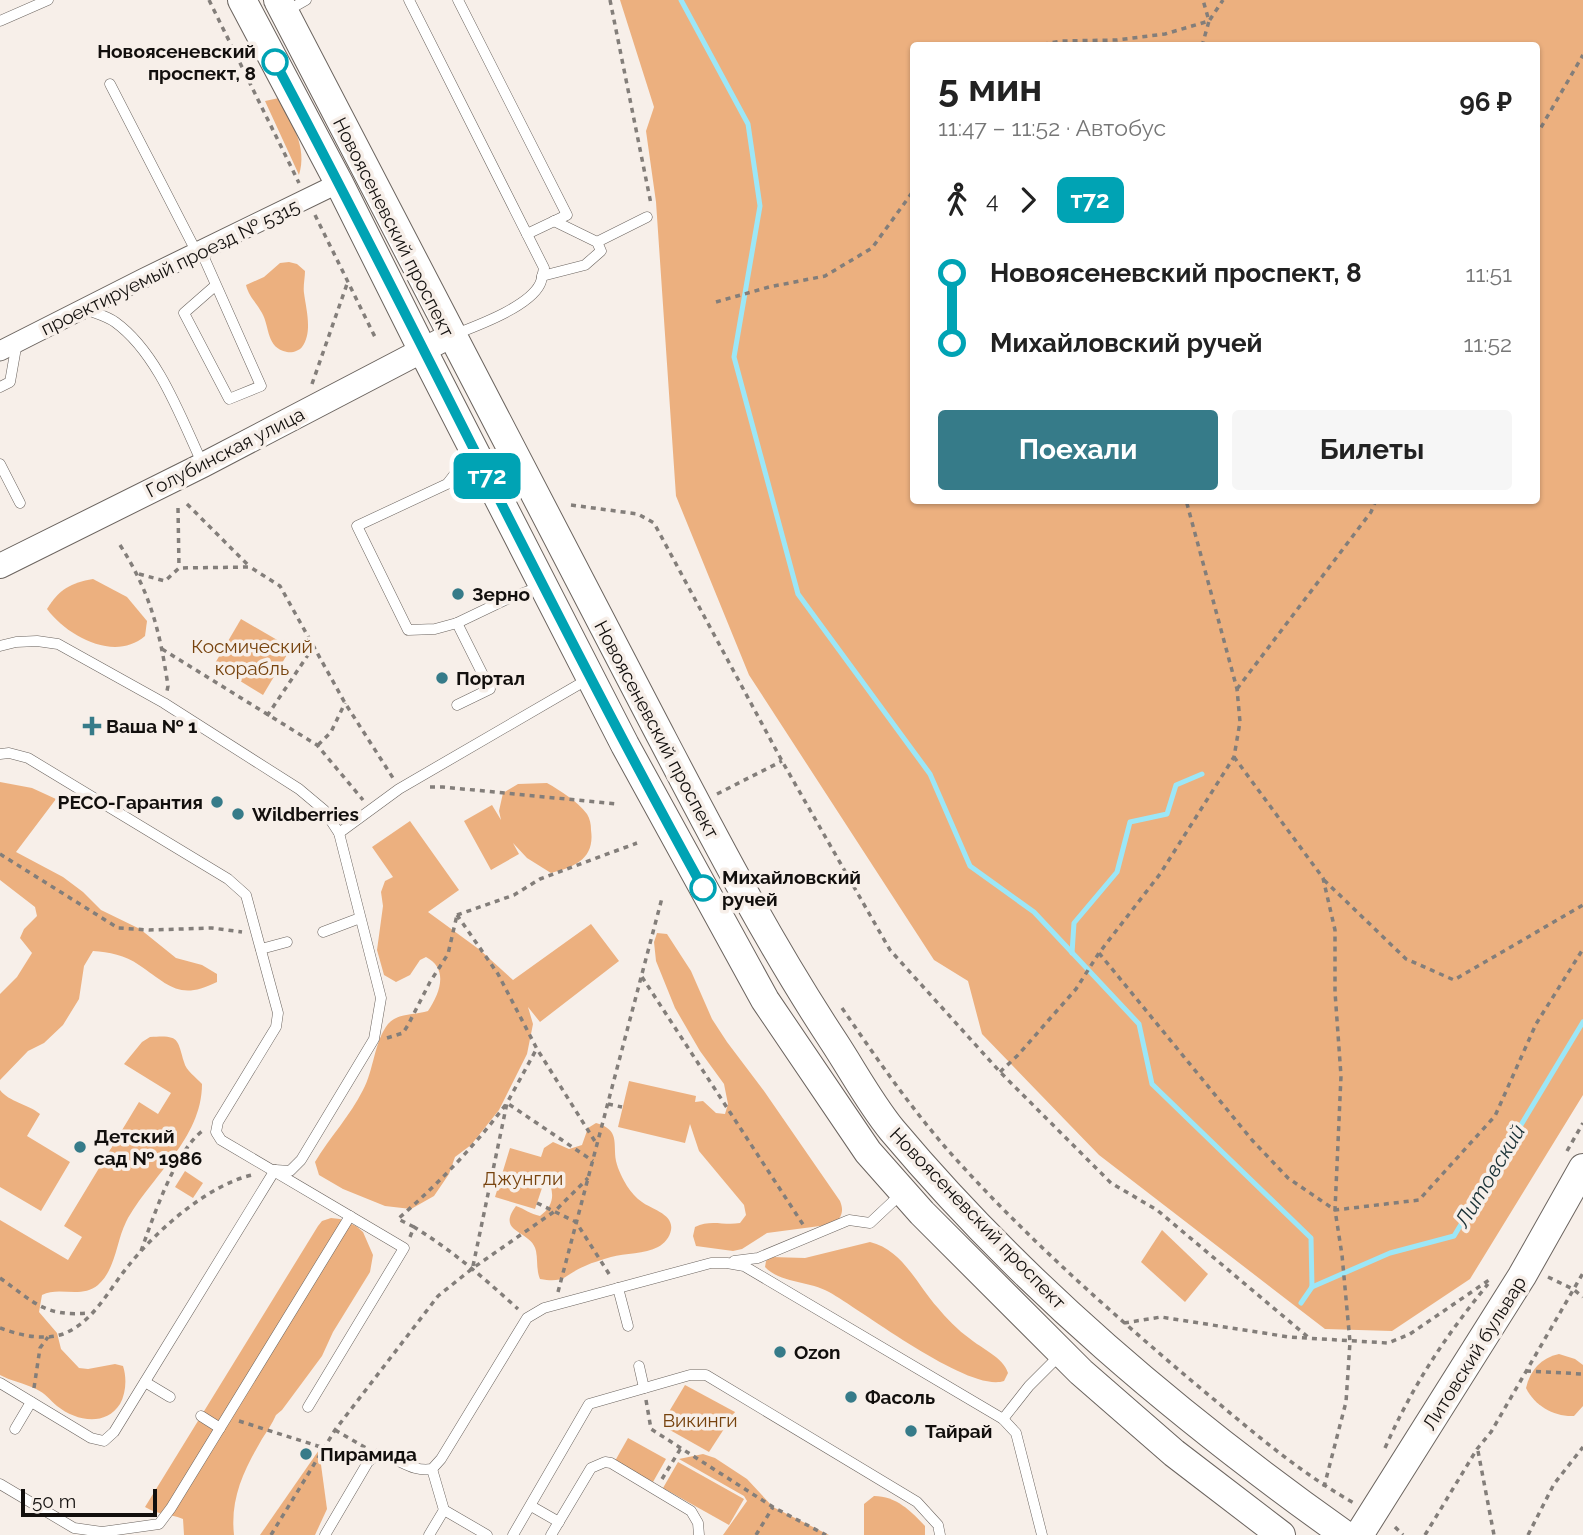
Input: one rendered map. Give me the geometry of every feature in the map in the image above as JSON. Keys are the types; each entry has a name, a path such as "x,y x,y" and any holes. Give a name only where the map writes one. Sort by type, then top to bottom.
{"main road":[{"name":"Новоясеневский проспект","path":"242,0 340,183 473,450 625,745 765,1000 868,1152 912,1203 1061,1354 1174,1453 1281,1535"},
{"name":"Новоясеневский проспект","path":"289,4 450,336 656,727 796,986 888,1126 1022,1270 1093,1336 1257,1473 1345,1535"},
{"name":"Литовский бульвар","path":"1359,1535 1522,1276 1573,1163"}],"street":[{"name":"проектируемый проезд № 5315","path":"9,346 340,183"},
{"name":"Голубинская улица","path":"0,566 203,465 450,336"},
{"path":"625,745 637,749 649,747 654,740 656,727"},
{"path":"912,1203 936,1216 946,1212 949,1202 947,1190"},
{"path":"948,1240 946,1228 950,1218 960,1214 973,1217"}],"lane":[{"path":"0,21 48,0"},
{"path":"410,0 544,268 539,286 527,300 450,336"},
{"path":"458,0 566,215 527,234"},
{"path":"110,84 216,285 261,386 229,399 184,313 216,285"},
{"path":"597,242 647,216"},
{"path":"542,276 585,265 601,251 597,242 554,221"},
{"path":"84,308 114,320 136,341 167,387 203,465"},
{"path":"0,387 10,382 9,346"},
{"path":"473,450 447,484 357,526 408,630 435,629 457,623 505,600 544,586"},
{"path":"0,464 20,503"},
{"path":"457,623 490,689 457,705"},
{"path":"0,646 16,642 58,644 164,702 299,789 324,810 338,833 381,998 374,1039 301,1160 290,1171 275,1170"},
{"path":"338,833 399,789 590,677"},
{"path":"0,754 9,753 28,758 228,878 246,895 278,1013 276,1027 218,1122 216,1132 221,1139 404,1248 307,1407"},
{"path":"323,932 360,918"},
{"path":"261,949 287,942"},
{"path":"0,1384 91,1438 104,1441 114,1432 275,1170"},
{"path":"325,1535 368,1462 378,1454 393,1457 417,1471 432,1469 441,1459 527,1318 544,1308 711,1263 758,1258 849,1220 870,1223 912,1203"},
{"path":"0,1484 74,1528 102,1532 159,1524 351,1216"},
{"path":"727,1262 744,1266 1003,1419 1016,1433 1042,1535"},
{"path":"618,1288 628,1326"},
{"path":"1003,1419 1029,1386 1061,1354"},
{"path":"639,1366 644,1388"},
{"path":"513,1535 589,1404 690,1376 706,1375 917,1502 938,1525 940,1535"},
{"path":"145,1382 170,1397"},
{"path":"15,1429 31,1402"},
{"path":"201,1416 220,1428"},
{"path":"551,1535 591,1468 598,1463 611,1463 691,1511 698,1523 699,1535"},
{"path":"432,1469 444,1510 486,1535"},
{"path":"531,1506 559,1522"},
{"path":"429,1535 444,1510"}],"path":[{"path":"209,0 376,339"},
{"path":"610,0 652,202 647,216"},
{"path":"1203,0 1209,21"},
{"path":"1203,42 1209,21 1223,0"},
{"path":"1055,42 1117,40 1165,34 1209,21"},
{"path":"1540,129 1583,55"},
{"path":"716,302 769,287 825,276 872,248 910,196"},
{"path":"312,384 348,282"},
{"path":"187,504 250,567 280,586 345,703 399,789 443,787 617,804"},
{"path":"1000,1072 1076,989 1099,953 1160,874 1234,757 1240,722 1237,689 1187,504"},
{"path":"1237,689 1374,504"},
{"path":"571,505 638,514 654,523 782,761 890,950 1000,1072 1111,1183 1157,1210 1308,1337"},
{"path":"178,508 179,569"},
{"path":"120,545 139,574 162,649 169,686 164,702"},
{"path":"139,574 164,581 179,569 250,567"},
{"path":"267,716 314,646"},
{"path":"162,649 317,745 370,809"},
{"path":"317,745 331,732 345,703"},
{"path":"1234,757 1323,878 1406,959 1454,980 1583,905"},
{"path":"717,794 782,761"},
{"path":"457,915 513,895 540,879 637,843"},
{"path":"0,854 118,928 212,928 257,935"},
{"path":"1323,878 1335,930 1335,992 1341,1076 1335,1210 1342,1255 1349,1342 1346,1402 1324,1486"},
{"path":"554,1305 662,898"},
{"path":"374,1039 392,1038 403,1033 430,982 449,954 457,915"},
{"path":"457,915 498,974 537,1049 597,1144"},
{"path":"1099,953 1252,1140 1288,1178 1335,1210 1419,1200 1495,1116 1536,1024 1583,949"},
{"path":"641,976 787,1204 811,1236"},
{"path":"836,1000 890,1078 947,1149 1017,1222 1124,1323 1273,1449 1324,1486 1355,1503 1360,1494"},
{"path":"527,1318 472,1268 414,1227 398,1219 478,1142 507,1103 537,1049"},
{"path":"507,1103 593,1161"},
{"path":"472,1268 507,1103"},
{"path":"608,1104 622,1107"},
{"path":"140,1253 171,1175 190,1143 201,1132 218,1122"},
{"path":"1573,1163 1583,1124"},
{"path":"0,1328 15,1334 48,1337 64,1333 103,1303 140,1253 181,1215 233,1180 275,1170"},
{"path":"271,1535 335,1430 438,1296 472,1268 555,1211 588,1178"},
{"path":"537,1203 576,1222 618,1288"},
{"path":"404,1248 414,1227"},
{"path":"1425,1535 1477,1449 1491,1432 1583,1273"},
{"path":"1543,1276 1573,1289 1583,1297"},
{"path":"1124,1323 1161,1317 1289,1337 1388,1343 1409,1334 1494,1277 1450,1331 1406,1401 1382,1454"},
{"path":"0,1278 30,1302 55,1313 91,1313"},
{"path":"31,1402 40,1348 48,1337"},
{"path":"1525,1371 1583,1374"},
{"path":"644,1388 651,1429 773,1507 826,1535"},
{"path":"227,1417 324,1448"},
{"path":"335,1430 378,1454"},
{"path":"1528,1535 1554,1484 1583,1447"},
{"path":"655,1490 681,1448"},
{"path":"1477,1449 1494,1535"},
{"path":"756,1535 773,1507"},
{"path":"1395,1527 1403,1535"}],"green space":[{"path":"620,0 1583,0 1583,1095 1470,1279 1392,1331 1325,1329 1099,1155 982,1034 968,981 934,960 749,675 676,496 656,202 646,131 654,107"},
{"path":"279,98 300,145 299,175 265,101"},
{"path":"280,263 297,264 305,271 308,328 302,347 289,352 280,350 272,342 265,319 246,285 264,277"},
{"path":"93,579 127,597 147,621 145,636 120,647 93,643 67,629 47,609 66,588"},
{"name":"Космический корабль","path":"241,619 291,648 263,695 214,665"},
{"path":"0,782 32,788 56,799 16,852 63,877 101,910 140,929 176,958 202,965 217,974 217,982 193,990 175,988 128,959 93,951 84,966 79,999 63,1025 44,1043 28,1051 0,1080 0,994 17,977 32,953 20,938 24,929 37,916 35,907 0,880"},
{"path":"547,783 574,801 587,814 591,824 591,840 587,854 576,864 551,873 527,858 513,843 519,854 491,870 464,821 492,805 501,820 499,811 503,793 518,784"},
{"path":"410,821 459,890 428,912 480,950 513,980 591,924 619,961 540,1022 528,1007 533,1024 527,1054 499,1110 471,1145 455,1157 449,1174 434,1196 411,1209 385,1206 343,1189 319,1175 315,1162 363,1090 383,1031 388,1024 401,1016 428,1011 439,989 438,968 426,957 420,960 410,975 396,982 384,975 377,950 383,906 381,892 385,881 393,877 372,847"},
{"path":"657,933 667,934 691,971 712,1019 840,1201 842,1213 835,1224 767,1233 742,1249 733,1251 696,1246 693,1236 695,1227 707,1223 740,1223 746,1215 744,1205 699,1151 690,1124 685,1143 618,1127 629,1081 696,1096 695,1102 703,1101 716,1113 725,1114 728,1104 724,1084 700,1051 675,1008 656,961 654,942"},
{"path":"150,1037 172,1038 178,1043 185,1065 202,1084 200,1104 184,1140 126,1222 104,1279 84,1291 42,1295 39,1312 57,1333 61,1349 79,1368 115,1364 123,1366 125,1385 120,1404 114,1411 98,1419 81,1418 57,1406 39,1391 0,1375 0,1220 68,1260 82,1237 64,1226 139,1102 158,1114 171,1093 124,1064 142,1042"},
{"path":"0,1090 40,1114 27,1136 70,1162 41,1211 0,1187"},
{"name":"Джунгли","path":"596,1123 612,1133 617,1164 627,1186 640,1200 666,1216 671,1224 670,1233 660,1246 653,1249 598,1261 560,1279 540,1279 533,1244 512,1227 510,1222 516,1206 540,1216 545,1212 551,1203 551,1187 546,1176 535,1209 495,1197 510,1148 541,1157 544,1148 553,1142 569,1149 582,1145 588,1128"},
{"path":"185,1171 203,1183 193,1198 175,1187"},
{"path":"331,1218 356,1226 363,1232 373,1255 370,1272 333,1332 322,1356 276,1415 249,1462 236,1497 234,1535 184,1535 183,1519 145,1507 318,1226 322,1221"},
{"path":"1162,1230 1208,1274 1185,1302 1141,1262"},
{"path":"870,1242 892,1252 948,1320 1002,1362 1008,1373 1004,1381 988,1381 967,1375 916,1348 829,1292 779,1276 765,1267 766,1261 771,1257 805,1258"},
{"path":"1559,1354 1575,1359 1583,1365 1583,1406 1574,1416 1559,1415 1546,1409 1534,1400 1526,1388 1537,1366 1547,1358"},
{"name":"Викинги","path":"685,1385 735,1412 709,1452 661,1425"},
{"path":"628,1438 666,1459 653,1482 615,1461"},
{"path":"319,1450 327,1509 315,1535 260,1535"},
{"path":"703,1454 715,1458 747,1479 773,1507 829,1535 723,1535 747,1501 744,1496 679,1459"},
{"path":"678,1462 744,1499 729,1525 663,1488"},
{"path":"874,1496 889,1499 909,1510 925,1526 925,1535 864,1535 864,1504"}],"waterway":[{"name":"Михайловский ручей","path":"681,0 748,124 760,206 734,357 798,594 930,774 970,866 1034,912 1139,1024 1152,1084 1311,1238 1312,1287"},
{"path":"1072,953 1074,923 1117,872 1130,822 1167,814 1176,785 1202,774"},
{"name":"Литовский","path":"1312,1287 1390,1253 1454,1236 1583,1022"},
{"path":"1301,1303 1312,1287"}],"bus line":[{"name":"т72","path":"275,62 340,183 602,700 703,888"}],"place":[{"name":"Новоясеневский проспект, 8","path":"275,62"},
{"name":"Зерно","path":"458,594"},
{"name":"Портал","path":"442,678"},
{"name":"Ваша № 1","path":"92,726"},
{"name":"РЕСО-Гарантия","path":"217,802"},
{"name":"Wildberries","path":"238,814"},
{"name":"Михайловский ручей","path":"703,888"},
{"name":"Детский сад № 1986","path":"80,1147"},
{"name":"Ozon","path":"780,1352"},
{"name":"Фасоль","path":"851,1397"},
{"name":"Тайрай","path":"911,1431"},
{"name":"Пирамида","path":"306,1454"}]}
